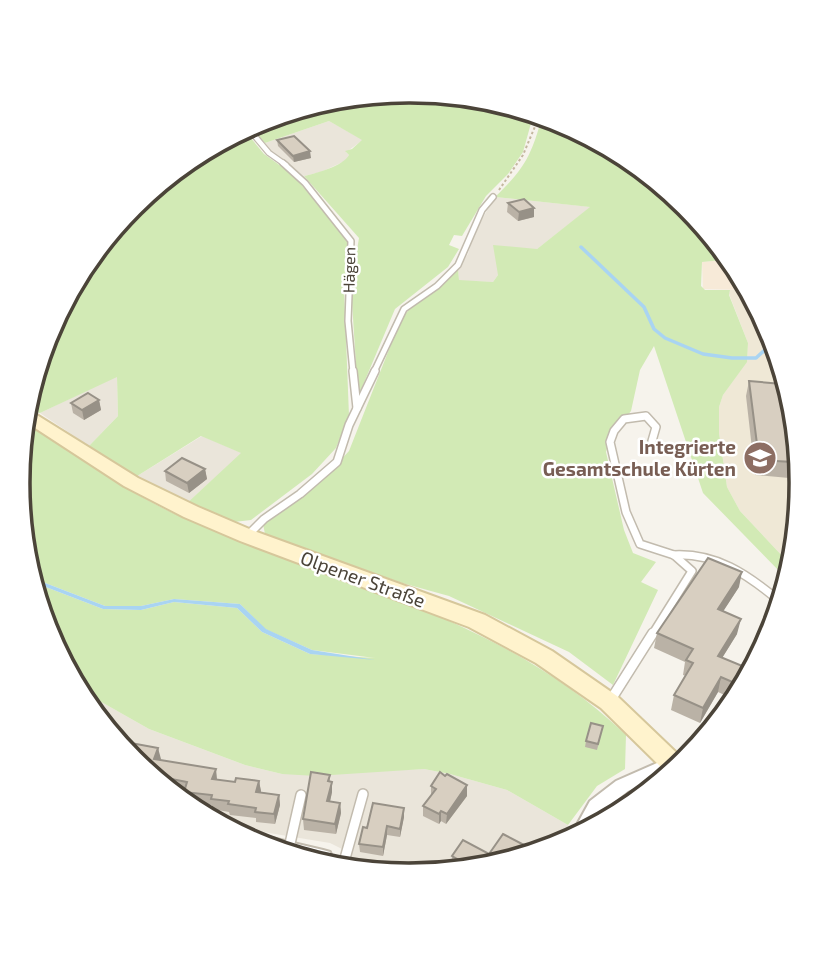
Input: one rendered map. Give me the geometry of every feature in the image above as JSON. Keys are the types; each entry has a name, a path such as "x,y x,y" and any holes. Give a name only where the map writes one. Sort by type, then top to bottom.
{"street":[{"name":"Olpener Straße","path":"35,420 131,482 247,536 477,621 544,657 609,702 670,760"},
{"path":"590,817 596,806 622,786 655,773"}],"lane":[{"name":"Hägen","path":"255,136 269,153 293,170 305,183 351,241 348,321 357,409"},
{"name":"Hägen","path":"247,536 264,519 300,494 337,462 357,409 404,309 437,286 458,265 482,210 493,197"},
{"path":"609,702 692,571 674,555 640,544 626,512 610,442 614,430 624,419 646,416 656,427 652,441"},
{"path":"674,555 694,552 735,568 772,595"},
{"path":"345,857 363,794"},
{"path":"290,844 301,795"}],"path":[{"path":"493,197 519,166 537,125"}],"shaded area":[{"path":"329,121 363,140 346,152 349,155 347,160 321,172 304,176 272,153 265,143"},
{"path":"495,197 591,207 498,275 493,282 459,281 458,269 468,254 474,233"},
{"path":"717,261 736,290 703,289 702,262"},
{"name":"Integrierte Gesamtschule Kürten","path":"730,290 736,290 750,315 769,361 782,409 789,483 782,556 740,511 727,487 719,433 719,407 723,395 747,361 748,343 729,294"},
{"path":"117,376 118,416 89,446 40,413"},
{"path":"202,436 242,453 185,505 134,478"},
{"path":"98,700 149,729 245,765 282,774 424,769 507,790 568,825 567,829 555,834 508,850 434,862 360,860 330,843 257,831 220,812 159,769 124,733"}],"green space":[{"path":"385,104 459,106 531,123 523,152 508,174 486,196 462,236 454,235 449,245 459,249 448,267 395,309 358,397 351,286 359,238 304,176 346,159 349,155 345,151 352,149 362,140 329,121 265,143 257,135 287,123 360,106"},
{"path":"539,126 577,142 620,167 678,214 717,261 702,262 701,286 705,290 730,290 729,295 748,343 747,362 723,395 719,407 719,433 727,487 740,511 782,556 779,571 703,493 654,346 640,370 631,411 610,438 606,452 624,530 633,553 656,562 641,582 658,590 613,685 569,652 449,596 402,583 265,534 263,524 323,479 349,451 401,319 413,305 458,269 459,280 493,282 498,275 493,245 537,249 590,207 495,197 525,162"},
{"path":"251,138 264,154 292,174 344,234 349,246 344,287 349,416 336,448 312,474 251,520 234,522 185,505 241,453 201,436 134,478 89,446 118,416 117,377 40,413 36,412 37,409 50,361 69,315 94,272 124,233 159,197 220,154"},
{"path":"34,427 127,488 179,516 413,606 471,631 526,660 578,694 626,735 625,769 597,786 568,825 507,790 424,769 316,776 282,774 245,765 149,729 98,700 69,651 45,587 103,609 141,610 174,602 237,608 262,632 310,654 375,658 312,650 265,629 240,604 174,599 141,606 105,606 43,582 33,533 31,508"}],"water":[{"path":"43,582 105,606 141,606 174,599 240,604 266,629 312,650 375,660 310,654 262,632 237,608 174,602 141,610 103,609 45,587"}],"building":[{"path":"294,136 310,151 293,156 277,140"},
{"path":"524,199 534,208 519,212 508,203"},
{"path":"749,381 776,383 786,433 788,462 759,460"},
{"path":"88,393 99,400 82,410 71,403"},
{"path":"182,458 205,469 187,483 165,471"},
{"path":"708,558 742,572 718,609 741,619 718,656 742,666 732,682 721,677 703,708 674,695 693,663 686,660 693,649 657,633"},
{"path":"591,723 603,726 598,744 586,741"},
{"path":"133,743 158,748 154,759 216,769 212,779 259,781 256,792 279,795 274,814 255,812 256,808 211,799 212,795 190,793 185,789 187,782 172,779"},
{"path":"311,772 330,775 328,781 332,782 327,801 340,803 335,824 303,819"},
{"path":"440,772 467,785 447,814 441,811 439,814 423,806 436,789 431,786"},
{"path":"373,803 404,808 400,829 387,826 383,847 359,844 363,827 367,828"},
{"path":"503,834 524,845 508,850 489,854"},
{"path":"463,840 489,854 459,860 452,856"}],"waterway":[{"path":"581,247 644,307 654,329 665,338 703,354 732,358 756,358 765,350"}],"place":[{"name":"Integrierte Gesamtschule Kürten","path":"760,458"}]}
